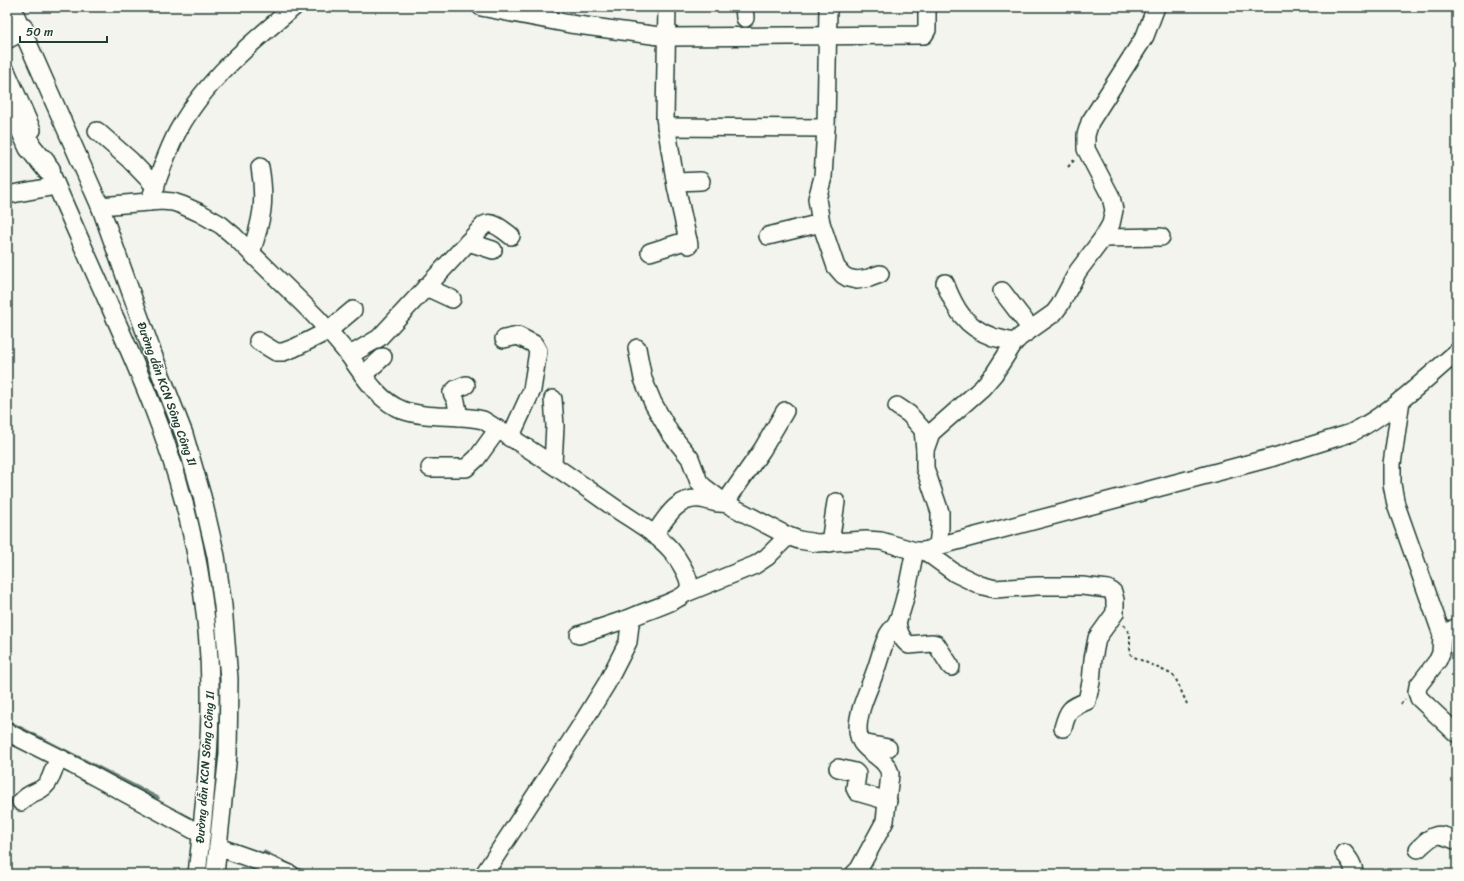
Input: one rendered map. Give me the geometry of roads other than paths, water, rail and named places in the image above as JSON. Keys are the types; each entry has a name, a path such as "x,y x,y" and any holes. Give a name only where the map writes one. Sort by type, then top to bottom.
{"highway":[{"path":"7,108 18,120 30,147 53,178"}],"street":[{"name":"Đường dẫn KCN Sông Công II","path":"12,7 14,33 100,206 184,434 202,496 216,556 229,679 228,754 215,874"},
{"path":"149,202 174,138 193,105 209,85 262,33 294,7"},
{"path":"481,7 570,24 667,37 924,34 927,30 927,7"},
{"path":"650,252 688,242 664,118 667,7"},
{"path":"828,7 829,36 826,128 823,177 817,199 821,223 836,267 842,275 857,280 880,274"},
{"path":"925,450 931,433 982,388 994,374 1014,343 1054,313 1060,305 1078,271 1104,238 1111,224 1114,210 1111,197 1086,149 1086,135 1090,122 1145,36 1156,7"},
{"name":"Đường dẫn KCN Sông Công II","path":"7,73 137,368 166,441 184,499 197,560 204,608 210,683 208,751 202,834 197,874"},
{"path":"666,127 826,128"},
{"path":"97,132 130,160 156,187"},
{"path":"251,252 260,226 262,215 264,187 260,167"},
{"path":"7,195 53,178"},
{"path":"676,182 701,181"},
{"path":"100,206 161,201 173,202 191,208 220,225 251,252 328,331 348,354 374,390 387,402 401,410 415,413 469,417 483,420 553,464 654,535 670,549 679,559 688,579 689,588 686,593"},
{"path":"348,354 357,351 379,338 484,225 488,223 496,225 511,236"},
{"path":"768,236 821,223"},
{"path":"1104,238 1161,237"},
{"path":"468,242 493,250"},
{"path":"945,283 960,314 972,327 994,337 1014,343"},
{"path":"426,287 452,299"},
{"path":"1002,291 1031,329"},
{"path":"258,341 276,352 283,352 328,331 353,310"},
{"path":"430,468 466,468 504,433 532,390 538,351 534,344 518,336 504,339"},
{"path":"637,348 643,379 653,403 670,433 690,458 699,482 725,503 788,536 817,543 866,540 881,541 926,549 1266,459 1351,433 1362,428 1401,400 1457,352"},
{"path":"363,375 383,357"},
{"path":"459,417 456,401 452,393 456,389 466,385"},
{"path":"552,399 555,426 553,464"},
{"path":"1401,400 1392,464 1392,484 1396,506 1450,631 1442,646 1438,660 1418,686 1417,692 1419,698 1457,734"},
{"path":"854,874 859,868 864,867 885,821 890,774 888,766 868,751 862,743 858,730 862,704 878,664 887,636 897,622 926,549 940,527 940,512 925,468 923,430 909,414 897,406"},
{"path":"654,535 673,509 683,501 702,499 720,504 725,503 762,450 785,411"},
{"path":"830,543 836,502"},
{"path":"579,635 633,617 674,600 686,593 755,565 767,557 788,536"},
{"path":"926,549 955,573 980,585 995,589 1037,586 1082,586 1108,589 1113,592 1115,600 1115,613 1098,638 1092,659 1091,682 1087,701 1072,708 1066,715 1063,728"},
{"path":"197,560 216,556"},
{"path":"484,874 607,683 614,666 628,642 630,624 633,617"},
{"path":"897,622 899,631 905,642 909,644 936,644 951,668"},
{"path":"7,732 62,759 202,834"},
{"path":"862,743 888,748"},
{"path":"22,802 26,796 40,790 49,782 56,764 62,759"},
{"path":"838,768 855,772 857,774 855,788 857,792 888,801"},
{"path":"1418,849 1432,837 1442,834 1457,841"},
{"path":"218,847 290,874"},
{"path":"1344,852 1349,858 1354,869 1354,874"}],"waterway":[{"path":"7,721 158,798"},
{"path":"264,852 308,874"}]}
